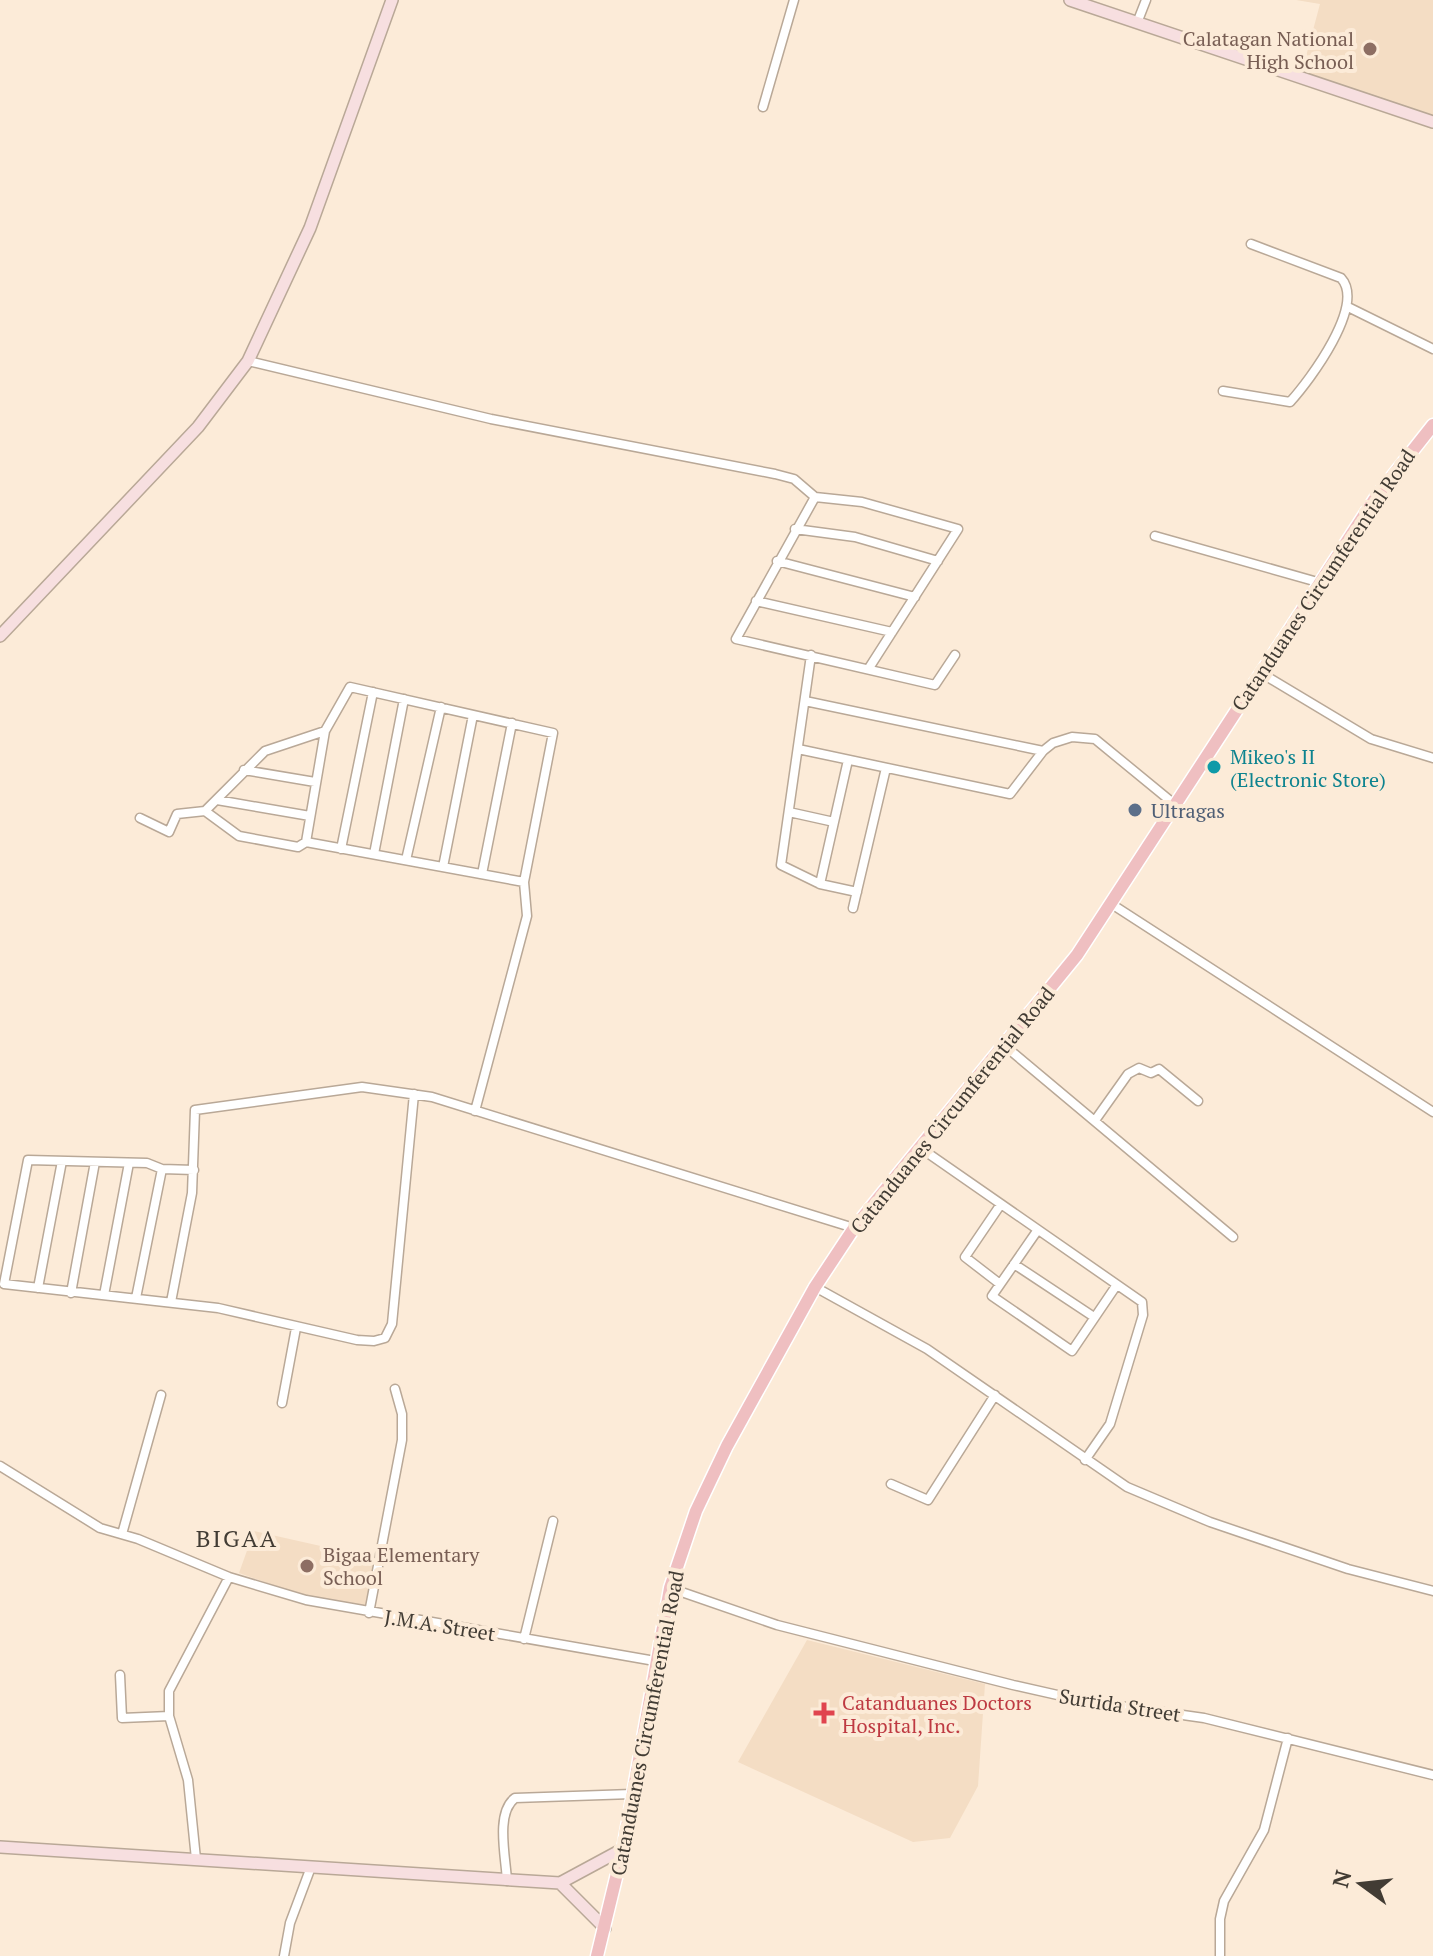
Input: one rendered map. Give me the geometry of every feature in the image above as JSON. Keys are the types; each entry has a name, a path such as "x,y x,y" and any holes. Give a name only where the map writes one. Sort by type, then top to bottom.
{"main road":[{"name":"Catanduanes Circumferential Road","path":"597,1956 623,1849 670,1588 703,1493 815,1287 854,1228 1077,955 1173,803 1399,465 1433,425"}],"street":[{"path":"0,636 198,427 248,361 310,228 392,0"},
{"path":"763,107 794,0"},
{"path":"1070,0 1433,122"},
{"path":"1137,23 1146,0"},
{"path":"1223,391 1290,402 1306,384 1331,345 1348,307 1347,284 1341,278 1251,244"},
{"path":"1348,307 1433,349"},
{"path":"248,361 491,419 775,474 794,479 815,497 862,502 958,529 869,668"},
{"path":"815,497 736,639 935,685 955,655"},
{"path":"795,529 855,537 938,561"},
{"path":"1155,536 1321,583"},
{"path":"777,561 915,597"},
{"path":"756,601 892,632"},
{"path":"811,655 781,865 820,884 857,892"},
{"path":"1261,673 1371,739 1433,758"},
{"path":"306,842 325,731 350,687 553,733 524,882 527,916 475,1111"},
{"path":"341,849 373,692"},
{"path":"374,854 404,699"},
{"path":"805,701 1043,751"},
{"path":"406,860 441,707"},
{"path":"443,867 473,715"},
{"path":"482,874 512,723"},
{"path":"140,818 169,832 177,814 205,811 265,751 325,731"},
{"path":"798,749 1010,794 1043,751 1053,743 1072,737 1095,739 1173,803"},
{"path":"820,884 848,760"},
{"path":"853,908 886,768"},
{"path":"244,770 315,782"},
{"path":"217,800 310,816"},
{"path":"205,811 239,836 298,847 306,842 524,882"},
{"path":"789,812 834,822"},
{"path":"1110,903 1433,1112"},
{"path":"1005,1046 1096,1119 1233,1237"},
{"path":"1096,1119 1128,1074 1139,1068 1151,1073 1159,1069 1198,1101"},
{"path":"171,1302 194,1170 193,1115 197,1107 362,1087 414,1094 475,1111 854,1228"},
{"path":"194,1170 162,1169 147,1163 28,1160 4,1284 218,1308 357,1340 385,1338 392,1324 414,1094"},
{"path":"919,1147 1142,1302 1143,1315 1110,1424 1085,1460"},
{"path":"38,1288 62,1161"},
{"path":"71,1293 95,1162"},
{"path":"104,1295 129,1163"},
{"path":"136,1298 162,1169"},
{"path":"1000,1284 965,1257 1001,1204"},
{"path":"1037,1231 992,1296 1072,1351 1116,1286"},
{"path":"1014,1264 1094,1317"},
{"path":"815,1287 927,1349 1117,1481 1185,1514 1348,1569 1433,1591"},
{"path":"282,1403 296,1328"},
{"path":"369,1613 388,1500 402,1440 402,1414 395,1389"},
{"path":"122,1534 161,1395"},
{"path":"891,1484 928,1500 995,1395"},
{"name":"J.M.A. Street","path":"0,1466 100,1528 229,1577 306,1600 655,1661"},
{"path":"524,1639 553,1521"},
{"path":"196,1859 188,1780 169,1716 169,1691 229,1577"},
{"name":"Surtida Street","path":"670,1588 777,1625 1013,1685 1084,1701 1193,1716 1433,1775"},
{"path":"120,1675 122,1718 169,1716"},
{"path":"1220,1956 1220,1919 1224,1901 1264,1830 1288,1738"},
{"path":"507,1881 504,1818 506,1807 515,1798 632,1794"},
{"path":"0,1847 560,1883 623,1849"},
{"path":"284,1956 290,1923 311,1867"},
{"path":"560,1883 605,1928"}],"shaded area":[{"name":"Calatagan National High School","path":"1296,0 1433,0 1433,118 1301,75 1320,4"},
{"name":"Bigaa Elementary School","path":"254,1531 374,1558 365,1609 301,1595 239,1573"},
{"path":"807,1640 985,1684 978,1786 950,1838 913,1842 738,1762"}],"place":[{"name":"Calatagan National High School","path":"1370,49"},
{"name":"Mikeo's II (Electronic Store)","path":"1214,767"},
{"name":"Ultragas","path":"1135,810"},
{"name":"Bigaa Elementary School","path":"307,1566"},
{"name":"Catanduanes Doctors Hospital, Inc.","path":"824,1713"}],"district":[{"name":"BIGAA","path":"237,1538"}]}
